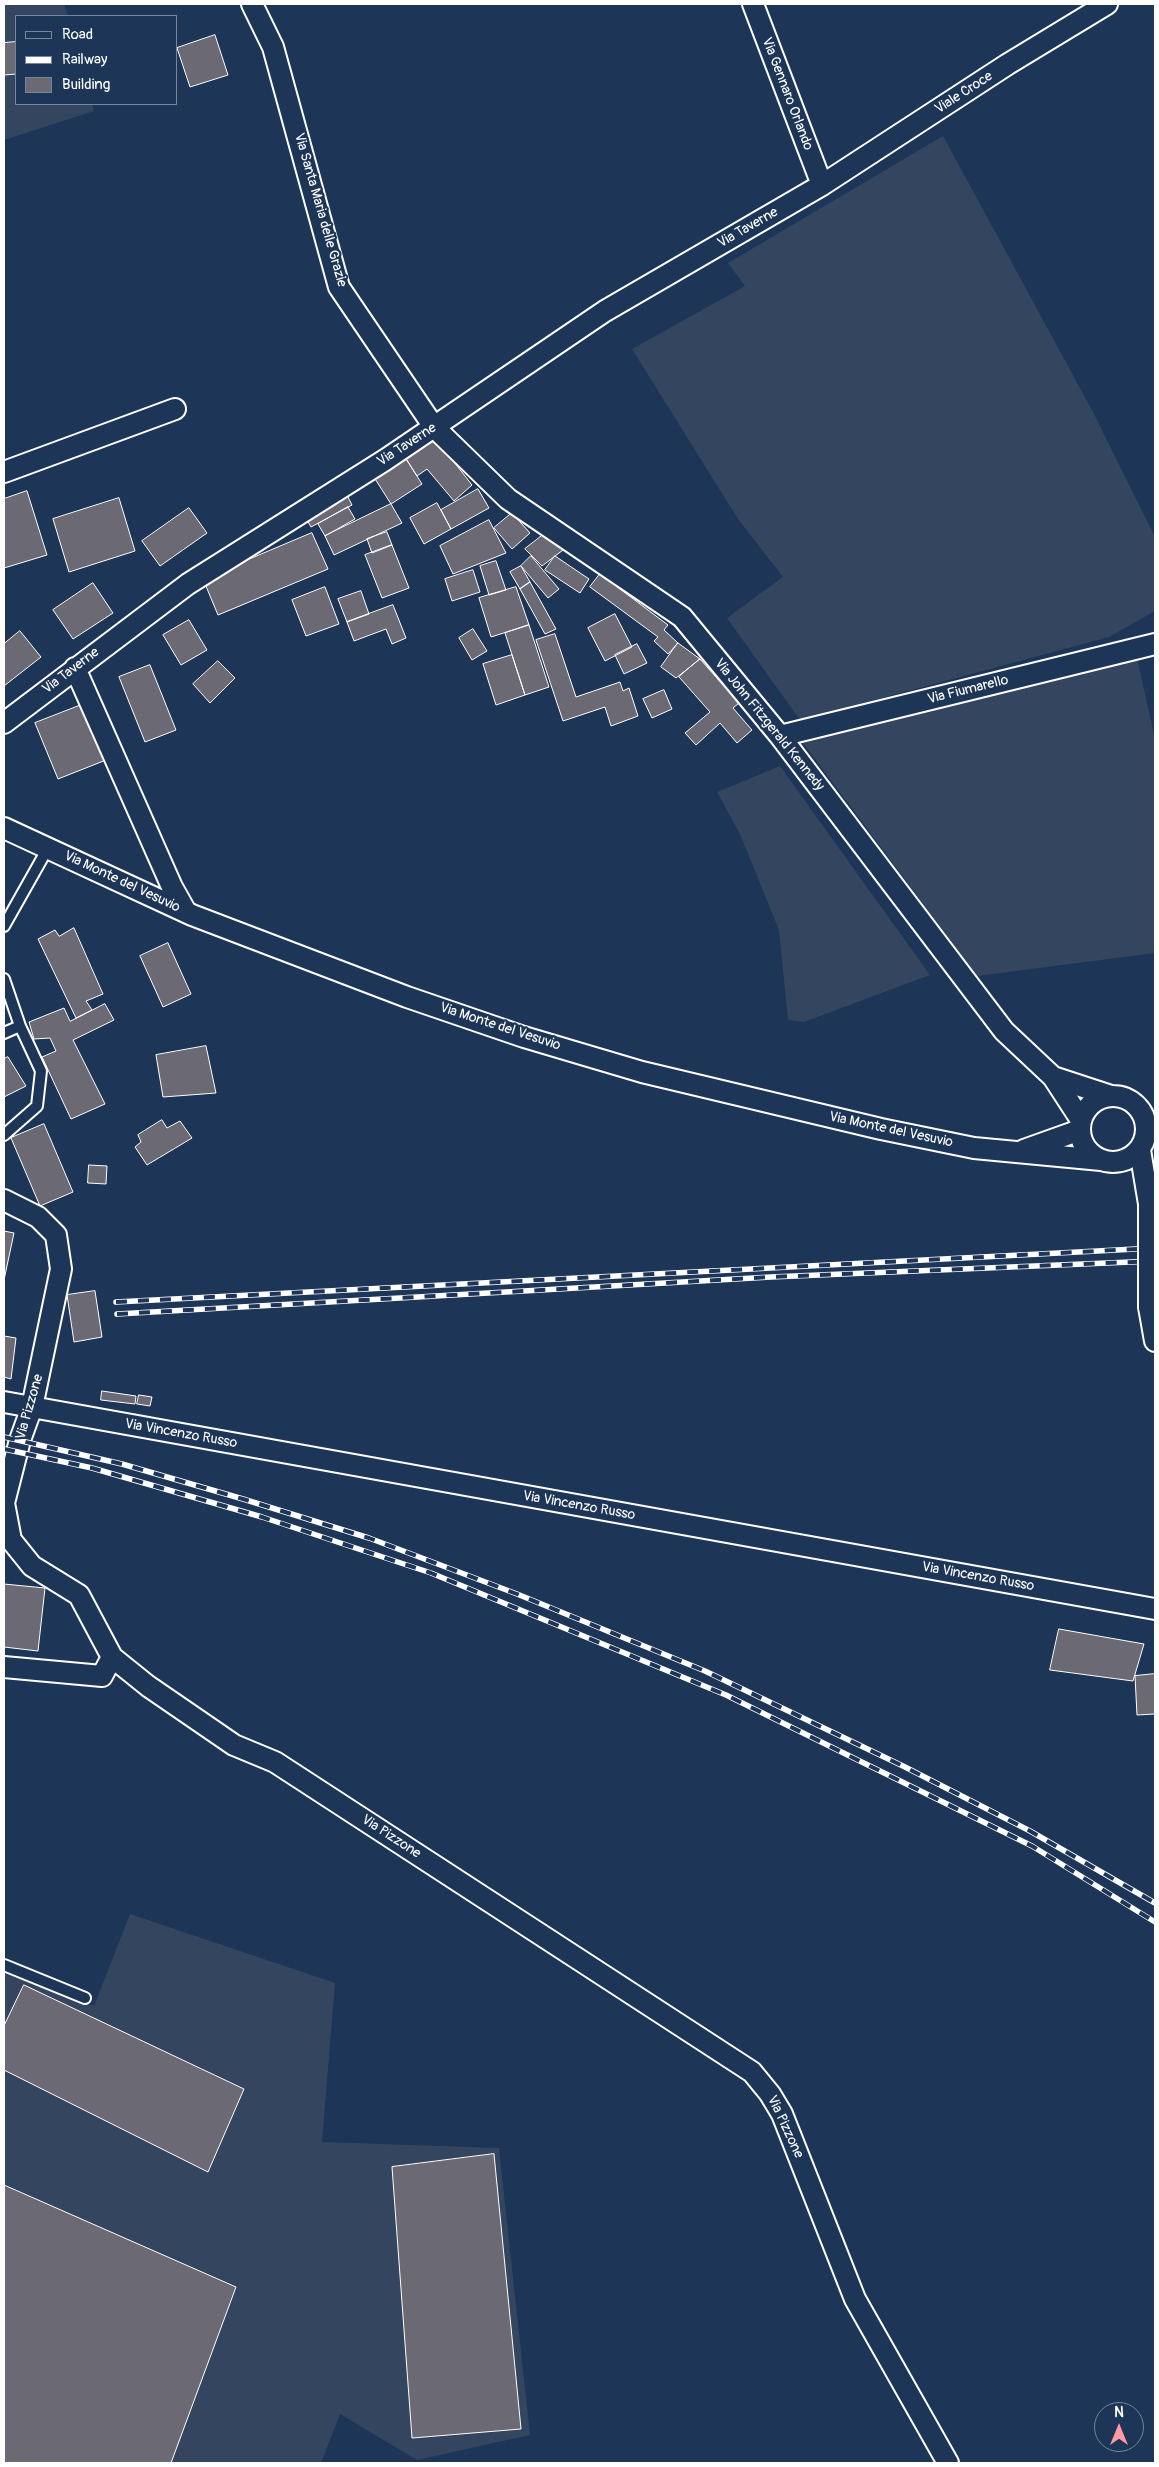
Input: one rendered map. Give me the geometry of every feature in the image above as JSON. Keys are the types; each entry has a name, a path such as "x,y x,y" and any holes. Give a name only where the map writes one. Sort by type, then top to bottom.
{"street":[{"name":"Via Santa Maria delle Grazie","path":"252,4 274,46 339,288 434,427"},
{"name":"Via Gennaro Orlando","path":"752,4 822,185"},
{"name":"Viale Croce","path":"822,185 1008,64 1107,4"},
{"name":"Via Taverne","path":"4,722 188,584 434,427 605,311 822,185"},
{"path":"4,472 175,409"},
{"name":"Via John Fitzgerald Kennedy","path":"434,427 508,499 682,617 780,736 1004,1031 1053,1077 1080,1125"},
{"name":"Via Fiumarello","path":"780,736 1155,644"},
{"path":"75,668 172,887 186,912"},
{"name":"Via Monte del Vesuvio","path":"4,828 186,912 408,997 524,1037 642,1072 881,1129 974,1148 1122,1162 1131,1157 1147,1142"},
{"name":"Via John Fitzgerald Kennedy","path":"1053,1077 1111,1096"},
{"path":"1148,1196 1106,1161 1086,1148 1080,1125 1091,1104 1100,1098 1111,1096 1127,1099 1148,1113 1145,1119 1147,1142 1148,1196 1149,1307 1155,1341"},
{"name":"Via Monte del Vesuvio","path":"1020,1152 1080,1125"},
{"name":"Via Pizzone","path":"4,1200 38,1217 56,1235 61,1269 32,1408 20,1440 4,1503 11,1540 32,1566 80,1594 112,1657 155,1691 234,1745 275,1762 752,2072 770,2094 782,2114 855,2300 948,2463"},
{"name":"Via Vincenzo Russo","path":"4,1402 1155,1609"},
{"path":"4,1667 102,1676 112,1657"}],"lane":[{"path":"4,926 48,848"},
{"path":"4,979 20,1026 42,1071 37,1106 4,1135"},
{"path":"4,1033 20,1026"},
{"path":"4,1965 86,1998"}],"shaded area":[{"path":"4,4 64,4 68,15 15,15 15,105 92,105 94,111 4,140"},
{"path":"943,136 1093,412 1155,537 1155,611 1109,637 800,720 727,618 783,577 738,519 632,349 745,286 728,263"},
{"path":"1137,658 1155,739 1155,953 977,976 800,739"},
{"path":"780,766 930,975 804,1022 788,1020 779,930 740,834 717,792"},
{"path":"130,1914 335,1983 322,2142 499,2148 530,2435 417,2460 340,2414 321,2463 4,2463 4,1973 94,2006"}],"building":[{"path":"215,35 228,75 190,87 178,48"},
{"path":"15,42 15,74 4,75 4,43"},
{"path":"433,435 472,485 454,501 427,469 417,476 403,454"},
{"path":"403,454 422,484 391,504 372,474"},
{"path":"478,489 489,508 451,529 441,510"},
{"path":"27,491 47,555 4,568 4,499"},
{"path":"346,493 352,505 311,527 305,516"},
{"path":"119,498 135,551 69,572 53,519"},
{"path":"437,503 451,529 424,544 410,518"},
{"path":"391,504 402,523 334,555 325,536"},
{"path":"348,507 355,519 325,536 318,524"},
{"path":"189,508 207,533 160,566 142,541"},
{"path":"512,513 530,533 512,549 494,528"},
{"path":"489,520 506,553 453,574 440,546"},
{"path":"548,531 563,550 542,566 525,549"},
{"path":"387,532 392,545 372,553 367,539"},
{"path":"312,533 328,569 218,615 203,579"},
{"path":"392,545 409,588 382,598 365,555"},
{"path":"531,556 559,589 548,598 521,566"},
{"path":"555,556 589,579 580,593 545,570"},
{"path":"496,561 506,590 489,595 480,566"},
{"path":"521,566 530,582 520,589 510,572"},
{"path":"473,570 480,592 452,601 445,579"},
{"path":"600,574 668,625 664,630 678,643 668,654 654,641 658,637 590,587"},
{"path":"530,582 556,629 545,634 520,589"},
{"path":"93,583 113,613 73,639 53,610"},
{"path":"325,587 339,624 306,636 292,600"},
{"path":"516,587 529,625 491,637 479,598"},
{"path":"361,591 369,614 347,622 338,599"},
{"path":"393,605 406,638 392,644 386,629 354,641 347,622"},
{"path":"615,614 632,647 605,661 588,628"},
{"path":"189,620 207,650 181,665 163,635"},
{"path":"529,625 549,687 525,695 505,633"},
{"path":"473,629 487,651 472,660 459,638"},
{"path":"20,631 41,657 4,686 4,644"},
{"path":"555,634 576,697 620,682 623,691 629,688 638,716 611,726 605,707 563,721 536,640"},
{"path":"678,643 700,659 676,678 661,667"},
{"path":"637,644 647,663 624,674 615,655"},
{"path":"512,655 525,695 496,705 483,664"},
{"path":"700,659 739,703 733,708 752,730 737,743 720,723 696,745 685,733 710,712 679,677"},
{"path":"218,661 235,678 210,703 193,684"},
{"path":"150,665 176,730 145,742 119,677"},
{"path":"664,690 672,709 652,718 643,699"},
{"path":"84,704 106,760 58,779 35,723"},
{"path":"74,928 103,994 86,1001 92,1010 76,1018 38,939 55,930 59,936"},
{"path":"168,943 191,994 163,1007 140,956"},
{"path":"105,1004 114,1020 73,1040 105,1104 71,1119 42,1057 56,1051 50,1038 34,1039 29,1022 64,1008 70,1021"},
{"path":"206,1046 216,1093 163,1097 156,1055"},
{"path":"8,1057 26,1086 4,1097 4,1059"},
{"path":"162,1120 167,1128 180,1121 192,1138 147,1165 135,1147 141,1142 138,1135"},
{"path":"44,1124 73,1192 40,1206 11,1138"},
{"path":"89,1165 107,1166 106,1184 88,1183"},
{"path":"4,1231 14,1233 4,1280"},
{"path":"95,1291 102,1337 74,1342 67,1295"},
{"path":"4,1336 16,1338 11,1379 4,1377"},
{"path":"102,1391 136,1396 135,1404 101,1400"},
{"path":"139,1395 152,1397 150,1406 137,1404"},
{"path":"4,1584 45,1588 38,1651 4,1647"},
{"path":"1059,1629 1144,1644 1133,1681 1050,1670"},
{"path":"1155,1674 1155,1714 1137,1715 1135,1676"},
{"path":"24,1985 244,2089 208,2172 4,2070 4,2026"},
{"path":"494,2154 521,2429 412,2438 392,2167"},
{"path":"4,2185 236,2287 171,2463 4,2463"}],"railway":[{"path":"116,1302 1155,1248"},
{"path":"117,1314 771,1277 1155,1261"},
{"path":"4,1437 122,1464 243,1499 369,1538 517,1594 705,1671 905,1767 1030,1831 1155,1903"},
{"path":"4,1449 92,1468 262,1517 431,1573 726,1695 1032,1846 1155,1922"}]}
